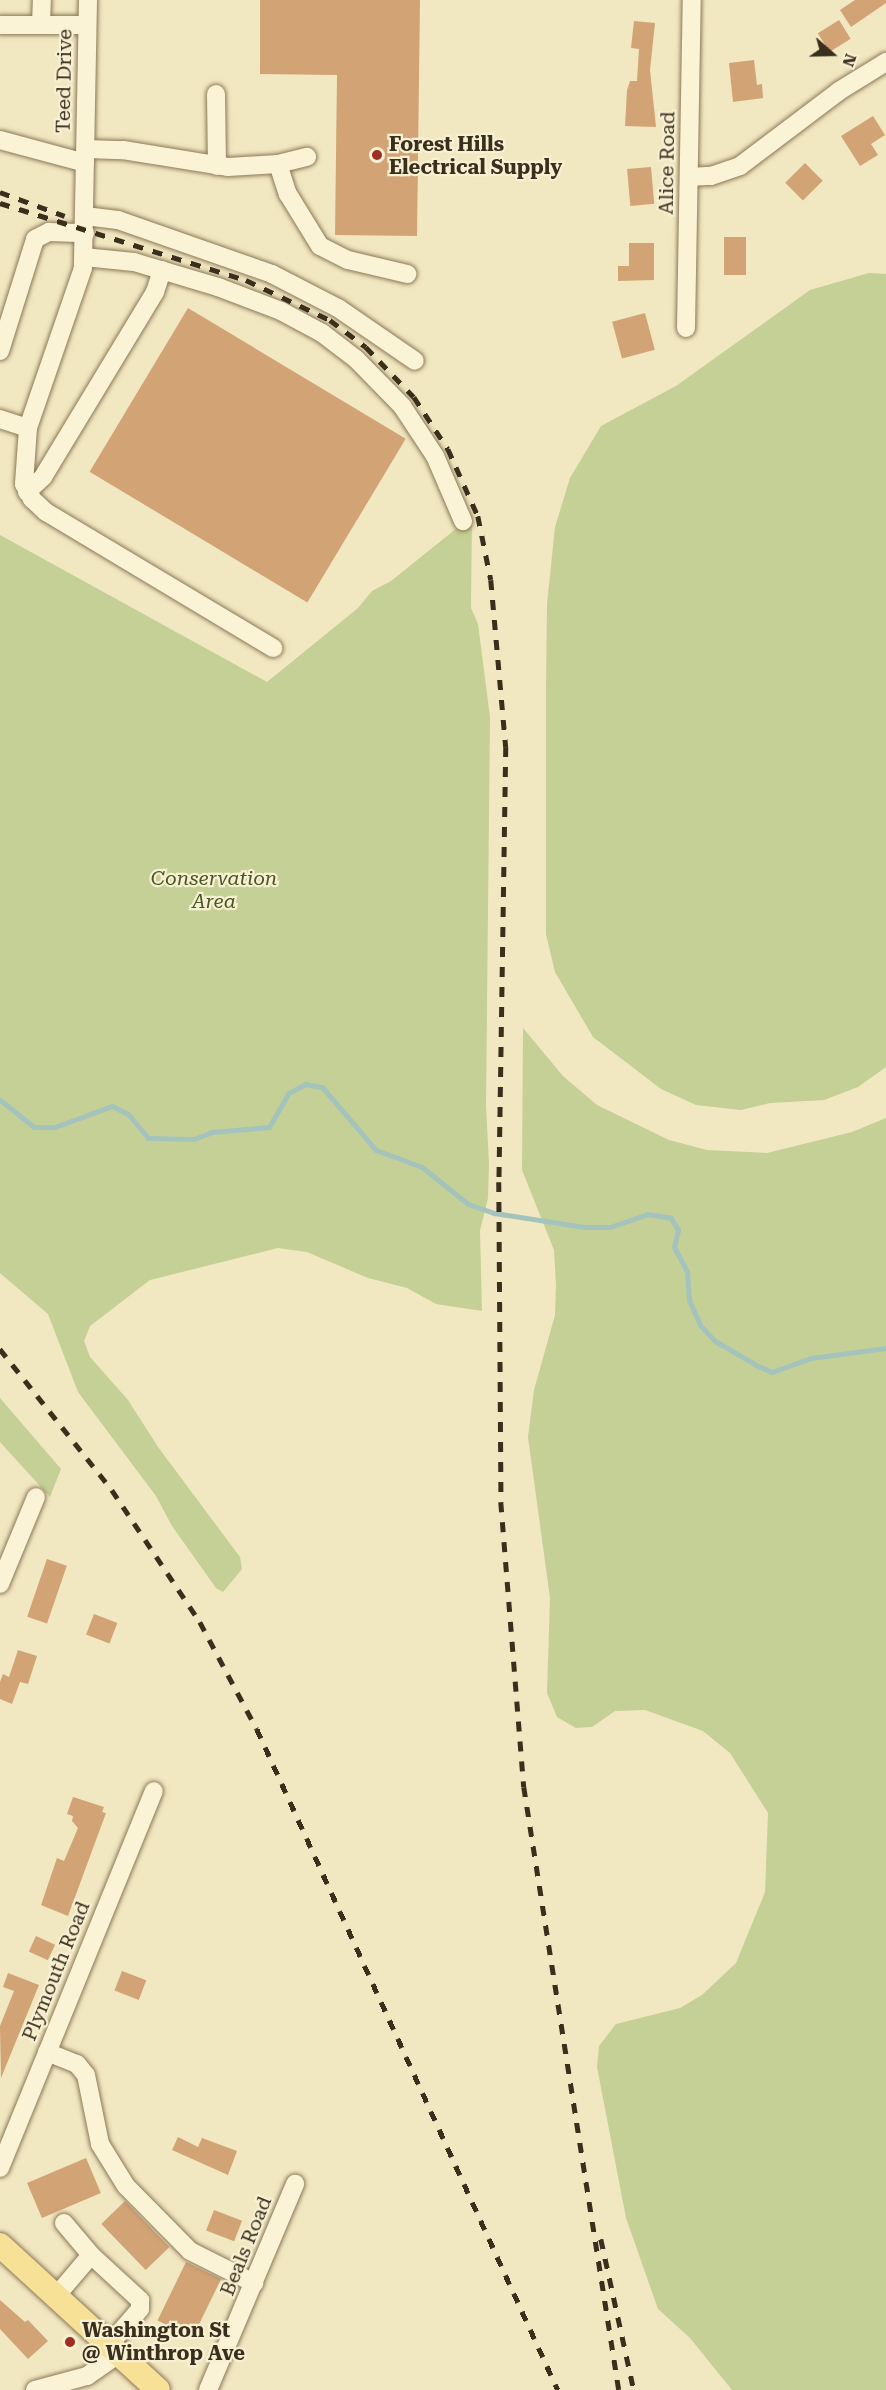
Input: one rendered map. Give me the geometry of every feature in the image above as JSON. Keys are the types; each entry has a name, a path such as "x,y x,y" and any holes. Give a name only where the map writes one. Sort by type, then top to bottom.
{"main road":[{"path":"0,2245 115,2348 158,2390"}],"street":[{"path":"41,25 42,0"},
{"name":"Teed Drive","path":"27,492 23,464 28,428 81,279 84,257 87,0"},
{"name":"Alice Road","path":"686,328 692,0"},
{"path":"0,25 87,25"},
{"path":"689,177 711,176 740,166 839,91 886,62"},
{"path":"216,94 217,166"},
{"path":"0,140 86,156 123,150 217,166 278,164 307,157"},
{"path":"278,164 288,194 321,246 348,260 407,274"},
{"path":"0,351 34,239 49,232 118,220 272,274 338,308 416,361"},
{"path":"84,257 134,262 162,270 281,311 322,333 356,359 402,406 426,440 463,521"},
{"path":"162,270 154,292 43,477 27,492 46,512 273,648"},
{"path":"0,419 28,428"},
{"path":"0,1584 36,1497"},
{"name":"Plymouth Road","path":"0,2168 154,1791"},
{"path":"48,2052 77,2064 86,2075 100,2144 126,2186 190,2251 254,2283"},
{"name":"Beals Road","path":"208,2390 295,2184"},
{"path":"35,2390 87,2376 115,2348 140,2309 141,2301 91,2255 64,2223"},
{"path":"57,2295 91,2255"}],"green space":[{"path":"869,273 886,274 886,1067 858,1087 824,1100 770,1103 741,1110 696,1105 661,1089 593,1037 555,972 546,934 546,688 547,604 555,527 570,478 601,426 676,386 810,290"},
{"name":"Conservation Area","path":"472,516 471,608 478,624 490,717 486,1106 489,1164 488,1198 480,1231 482,1311 436,1304 407,1288 368,1278 307,1252 278,1248 150,1280 90,1326 84,1341 90,1357 128,1400 158,1447 240,1557 242,1569 223,1592 216,1588 172,1526 156,1496 78,1392 48,1314 0,1273 0,535 267,682 358,608 372,591 391,581"},
{"path":"523,1028 563,1076 597,1105 669,1140 707,1150 767,1153 852,1132 886,1118 886,2390 732,2390 690,2338 658,2309 626,2218 597,2067 599,2046 616,2024 680,2008 702,1995 736,1963 765,1892 768,1813 730,1753 703,1731 645,1710 615,1711 592,1727 576,1728 557,1717 547,1693 550,1598 528,1437 534,1390 555,1315 556,1285 554,1250 522,1170"},
{"path":"0,1398 61,1469 50,1497 0,1442"}],"building":[{"name":"Forest Hills Electrical Supply","path":"260,0 420,0 417,236 335,235 337,75 260,74"},
{"path":"855,0 886,0 886,3 851,27 840,10"},
{"path":"839,20 851,39 829,52 818,33"},
{"path":"634,21 655,23 650,70 656,127 625,126 627,90 630,81 637,81 639,49 631,48"},
{"path":"754,60 757,85 762,84 763,98 733,102 729,63"},
{"path":"873,116 885,135 871,144 878,155 860,166 841,136"},
{"path":"805,163 823,181 803,200 785,183"},
{"path":"651,167 654,204 630,206 627,169"},
{"path":"724,237 746,237 746,275 724,275"},
{"path":"629,243 654,243 654,280 618,281 618,266 629,266"},
{"path":"188,308 406,439 307,603 90,472"},
{"path":"645,313 655,350 622,359 612,322"},
{"path":"47,1559 67,1566 47,1624 27,1617"},
{"path":"94,1614 117,1623 109,1643 86,1635"},
{"path":"18,1650 37,1656 28,1684 20,1682 12,1704 0,1699 0,1682 3,1674 9,1677"},
{"path":"73,1797 104,1807 102,1812 106,1813 68,1916 41,1905 57,1858 64,1861 78,1828 72,1821 73,1816 67,1814"},
{"path":"36,1936 55,1945 48,1960 29,1951"},
{"path":"122,1971 146,1980 139,2000 114,1991"},
{"path":"8,1973 39,1985 1,2078 0,2026 14,1991 3,1987"},
{"path":"178,2137 198,2147 202,2138 237,2151 228,2175 172,2150"},
{"path":"86,2158 101,2193 42,2218 27,2183"},
{"path":"125,2201 169,2247 146,2270 101,2224"},
{"path":"214,2210 242,2221 234,2241 206,2231"},
{"path":"186,2262 221,2279 193,2338 158,2320"},
{"path":"0,2300 25,2322 28,2320 48,2341 28,2359 0,2329"}],"waterway":[{"path":"0,1100 34,1127 55,1127 112,1106 128,1114 148,1138 194,1139 212,1132 269,1127 289,1093 305,1084 322,1087 376,1150 422,1167 468,1204 494,1213 584,1227 610,1227 647,1214 671,1218 678,1230 674,1247 687,1271 689,1300 700,1325 715,1341 758,1366 772,1372 811,1358 886,1348"}],"railway":[{"path":"0,192 65,216"},
{"path":"0,203 246,280 330,320 366,347 414,397 448,449 478,516 491,580 506,747 499,1182 501,1502 524,1787 619,2390"},
{"path":"0,1349 112,1490 200,1622 257,1729 558,2390"},
{"path":"601,2239 634,2390"}],"place":[{"name":"Forest Hills Electrical Supply","path":"377,155"},
{"name":"Washington St @ Winthrop Ave","path":"70,2342"}]}
